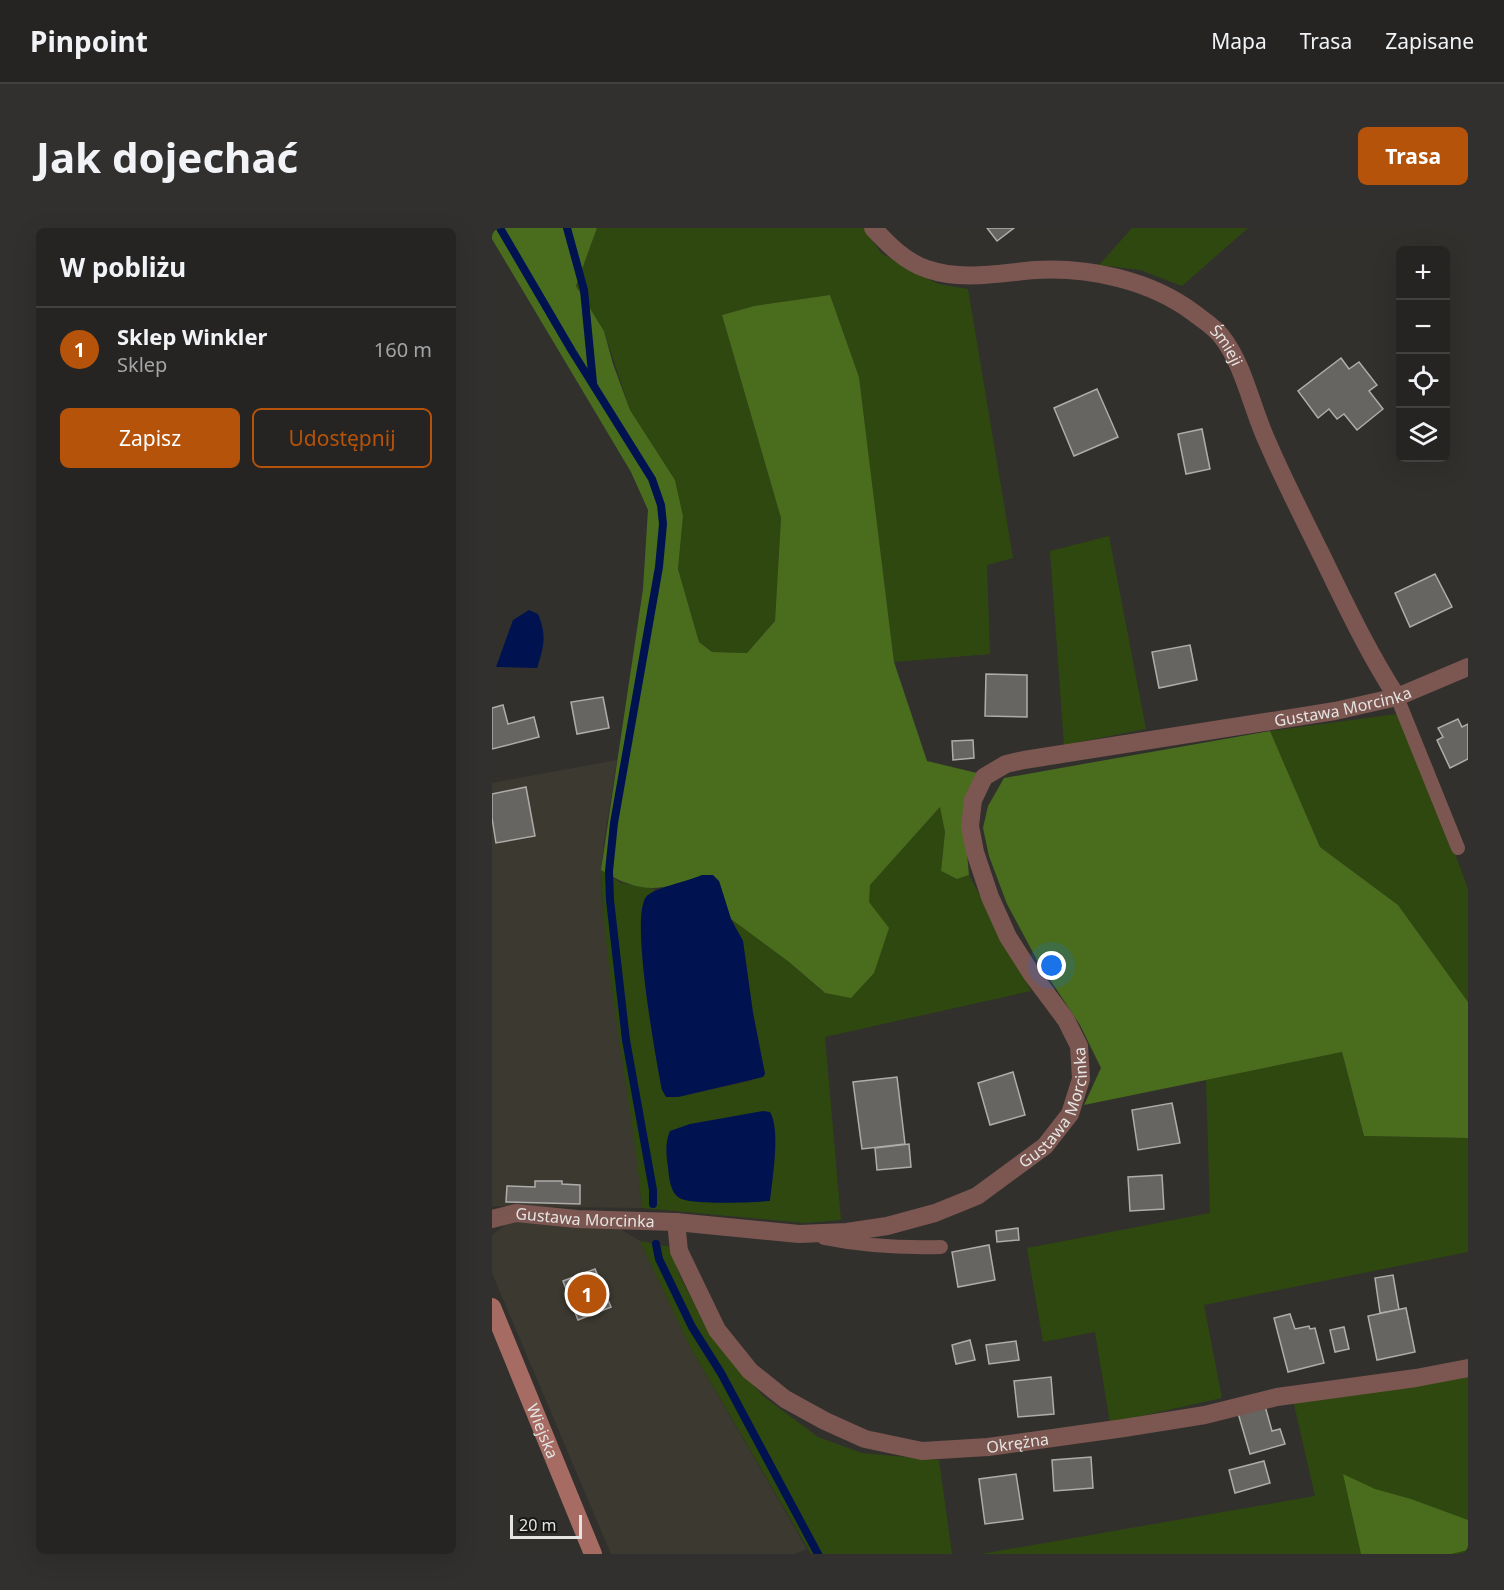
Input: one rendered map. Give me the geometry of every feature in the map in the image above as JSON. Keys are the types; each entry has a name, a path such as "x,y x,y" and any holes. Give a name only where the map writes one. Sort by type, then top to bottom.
{"street":[{"name":"Śmieji","path":"873,228 899,254 926,269 969,275 1039,270 1094,272 1127,280 1158,292 1193,312 1222,336 1236,362 1266,441 1333,579 1381,672 1397,696"},
{"name":"Gustawa Morcinka","path":"492,1218 516,1213 578,1220 676,1222 799,1234 848,1232 887,1226 935,1213 977,1196 1045,1146 1070,1114 1082,1079 1079,1046 1066,1020 1008,937 990,897 975,852 970,826 973,800 984,777 1006,764 1024,760 1335,711 1397,696 1468,667"},
{"name":"Okrężna","path":"676,1222 680,1251 717,1330 750,1371 785,1399 825,1421 865,1439 922,1451 988,1447 1124,1428 1205,1415 1277,1397 1416,1378 1468,1368"},
{"name":"Wiejska","path":"492,1307 593,1554"}],"lane":[{"path":"1397,696 1458,848"},
{"path":"813,1233 823,1238 864,1245 941,1247"}],"shaded area":[{"path":"529,610 538,614 543,629 543,647 537,668 496,667 513,620"},
{"path":"617,760 601,870 602,900 642,1208 492,1206 492,783"},
{"path":"702,875 713,875 719,881 731,919 743,941 753,1013 765,1074 763,1077 678,1097 666,1097 662,1090 655,1050 642,959 642,910 646,897 650,894"},
{"path":"763,1111 770,1112 775,1131 770,1201 694,1202 684,1200 675,1194 670,1184 667,1158 670,1131 690,1124"},
{"path":"510,1221 617,1227 640,1241 690,1347 807,1549 795,1554 611,1554 492,1273 492,1235"}],"green space":[{"path":"492,228 597,228 576,286 604,331 630,410 675,480 683,516 678,569 699,642 712,652 747,653 775,621 781,518 722,315 754,306 830,295 859,377 894,662 927,761 977,773 965,832 969,875 957,879 941,871 945,832 940,807 870,885 869,902 889,928 874,973 851,998 825,993 789,962 731,919 719,881 702,875 674,885 639,887 601,870 643,589 648,510 631,472 492,239"},
{"path":"597,228 865,228 881,253 938,284 968,289 1013,558 987,565 990,654 894,662 859,377 830,295 754,306 722,315 781,518 775,621 747,653 712,652 699,642 678,569 683,516 675,480 630,410 604,331 576,286"},
{"path":"1132,228 1248,228 1182,286 1140,270 1099,265"},
{"path":"1109,536 1146,729 1064,745 1050,551"},
{"path":"1404,713 1468,889 1468,1002 1398,905 1320,847 1270,731"},
{"path":"1270,731 1320,847 1398,905 1468,1002 1468,1138 1364,1136 1342,1052 1084,1105 1101,1068 1080,1025 1037,960 1007,904 989,856 983,828 988,806 1004,778"},
{"path":"941,806 945,832 941,871 957,879 969,875 1031,991 825,1037 841,1220 805,1223 642,1208 613,997 601,870 621,883 655,889 643,909 641,932 657,1063 666,1097 678,1097 750,1081 765,1074 743,941 731,919 789,962 824,993 869,902 869,885"},
{"path":"1342,1052 1364,1136 1468,1138 1468,1252 1204,1305 1222,1398 1110,1423 1095,1332 1043,1342 1027,1248 1210,1213 1206,1080"},
{"path":"640,1241 670,1247 679,1274 710,1335 763,1396 818,1437 862,1453 939,1460 952,1554 811,1554 690,1347"},
{"path":"1468,1372 1468,1554 981,1554 1315,1496 1293,1400"},
{"path":"1343,1474 1375,1489 1411,1499 1468,1520 1468,1550 1451,1554 1361,1554"}],"building":[{"path":"987,228 1014,228 997,241"},
{"path":"1341,358 1349,369 1359,362 1377,385 1369,391 1383,409 1357,430 1344,414 1337,419 1329,409 1318,418 1298,391"},
{"path":"1097,389 1118,437 1074,456 1054,408"},
{"path":"1202,429 1210,469 1186,474 1178,434"},
{"path":"1435,574 1452,607 1410,627 1395,593"},
{"path":"1190,645 1197,680 1159,688 1152,652"},
{"path":"986,674 1027,675 1027,717 985,716"},
{"path":"603,697 609,728 577,734 571,702"},
{"path":"503,705 508,724 534,717 539,737 492,749 492,708"},
{"path":"1458,719 1462,727 1468,724 1468,759 1450,768 1437,740 1443,737 1438,728"},
{"path":"973,740 974,758 953,760 952,741"},
{"path":"526,787 535,836 496,843 492,818 492,794"},
{"path":"1013,1072 1025,1115 990,1125 978,1083"},
{"path":"897,1077 905,1144 862,1149 853,1082"},
{"path":"1172,1103 1180,1143 1138,1150 1132,1110"},
{"path":"909,1144 911,1167 877,1170 875,1148"},
{"path":"1162,1175 1164,1209 1130,1211 1128,1177"},
{"path":"535,1181 562,1181 562,1184 580,1185 580,1204 506,1202 507,1186 535,1187"},
{"path":"1018,1228 1019,1240 997,1242 996,1231"},
{"path":"989,1245 995,1280 958,1287 952,1252"},
{"path":"595,1269 611,1307 578,1320 563,1281"},
{"path":"1393,1275 1399,1310 1380,1313 1375,1278"},
{"path":"1406,1308 1415,1352 1377,1360 1368,1316"},
{"path":"1290,1314 1295,1329 1309,1326 1310,1329 1315,1328 1324,1363 1288,1372 1274,1318"},
{"path":"1344,1327 1349,1349 1335,1352 1330,1330"},
{"path":"970,1340 975,1360 956,1364 952,1345"},
{"path":"1016,1341 1019,1360 989,1364 986,1345"},
{"path":"1051,1377 1054,1414 1018,1417 1014,1381"},
{"path":"1265,1406 1272,1431 1280,1429 1285,1444 1250,1454 1238,1413"},
{"path":"1091,1457 1093,1488 1054,1491 1052,1460"},
{"path":"1264,1461 1270,1483 1235,1493 1229,1470"},
{"path":"1016,1474 1023,1519 985,1524 979,1479"}],"waterway":[{"path":"500,228 572,351 652,479 661,505 663,524 659,567 614,823 609,871 610,900 626,1040 653,1190 653,1204"},
{"path":"567,228 584,290 593,383"},
{"path":"656,1244 659,1259 692,1327 721,1373 818,1554"}],"place":[{"name":"Sklep Winkler","path":"587,1294"}]}
